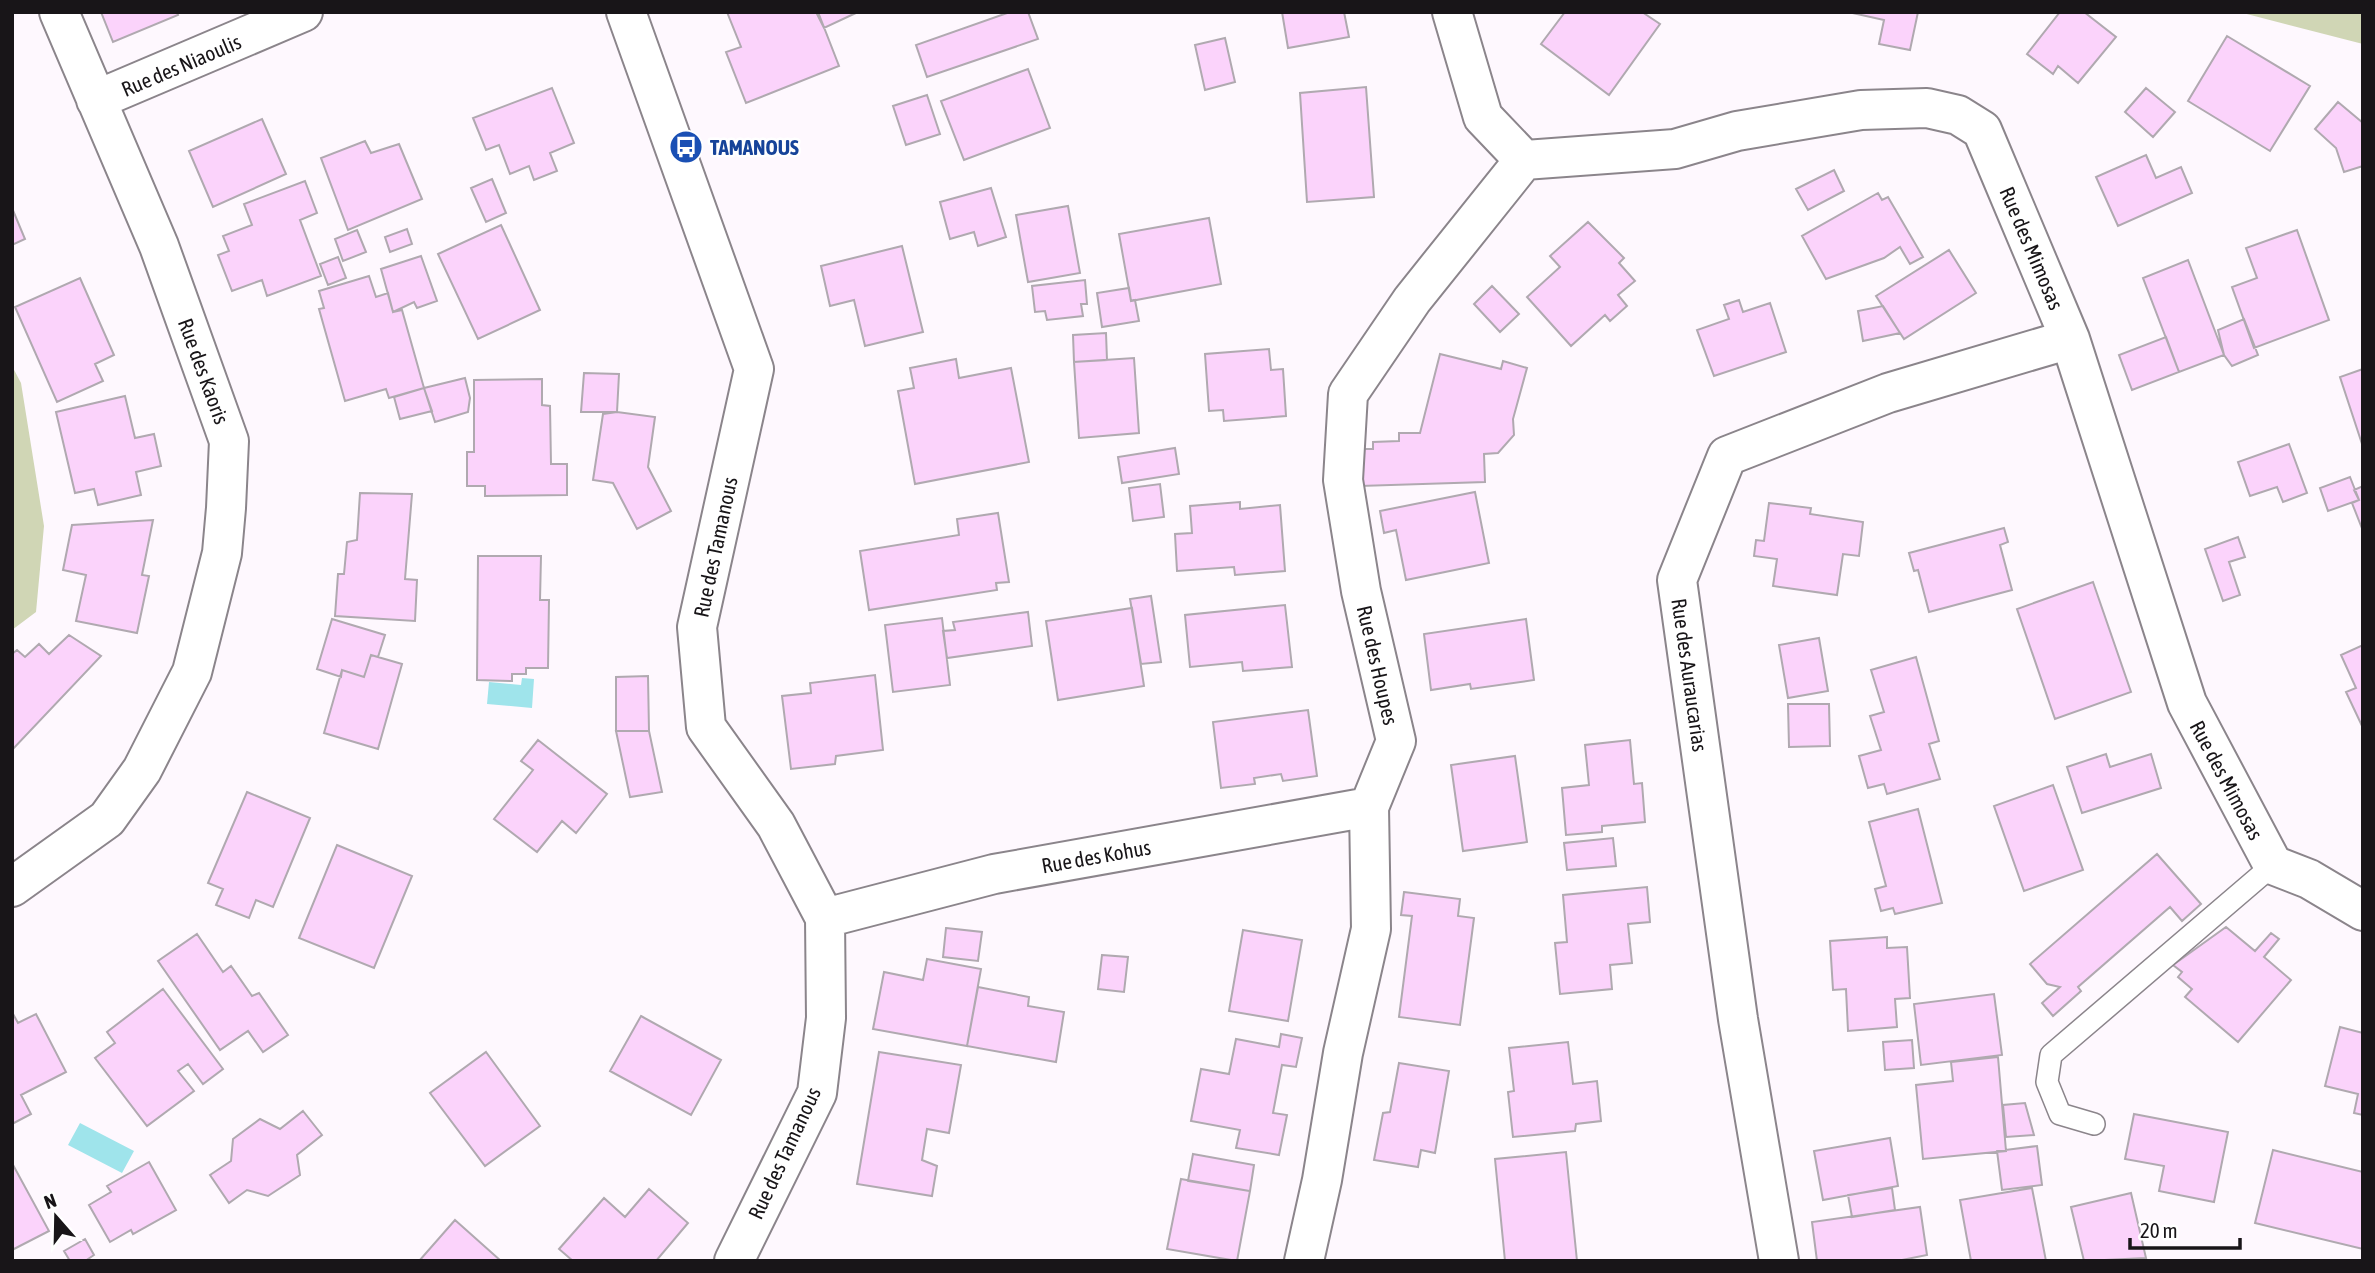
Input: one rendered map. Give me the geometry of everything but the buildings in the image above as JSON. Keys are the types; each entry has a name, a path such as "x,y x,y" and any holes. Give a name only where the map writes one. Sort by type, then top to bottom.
{"street":[{"name":"Rue des Kaoris","path":"12,887 107,819 142,770 192,672 222,553 229,441 159,246 59,12"},
{"name":"Rue des Niaoulis","path":"96,100 303,12"},
{"name":"Rue des Tamanous","path":"626,12 754,369 697,627 706,727 776,825 825,918 826,1018 817,1093 734,1261"},
{"path":"1452,12 1483,117 1524,160"},
{"name":"Rue des Mimosas","path":"1524,160 1675,149 1737,131 1861,110 1927,108 1958,116 1982,130 2070,339 2187,703 2273,865 2309,879 2363,911"},
{"name":"Rue des Houpes","path":"1304,1261 1322,1180 1343,1053 1371,929 1369,807 1396,741 1361,591 1343,480 1348,394 1412,300 1524,160"},
{"name":"Rue des Auraucarias","path":"1779,1261 1738,1019 1676,580 1727,456 1888,393 2070,339"},
{"name":"Rue des Kohus","path":"825,918 994,874 1369,807"}],"lane":[{"path":"2094,1124 2060,1114 2047,1082 2051,1055 2273,865"}],"green space":[{"path":"2239,12 2363,12 2363,44"},
{"path":"12,366 21,383 44,526 36,612 12,630"}],"water":[{"path":"522,678 534,679 532,708 487,704 489,682 521,685"},
{"path":"80,1123 134,1151 122,1173 68,1145"}],"place":[{"name":"TAMANOUS","path":"686,147"}]}
